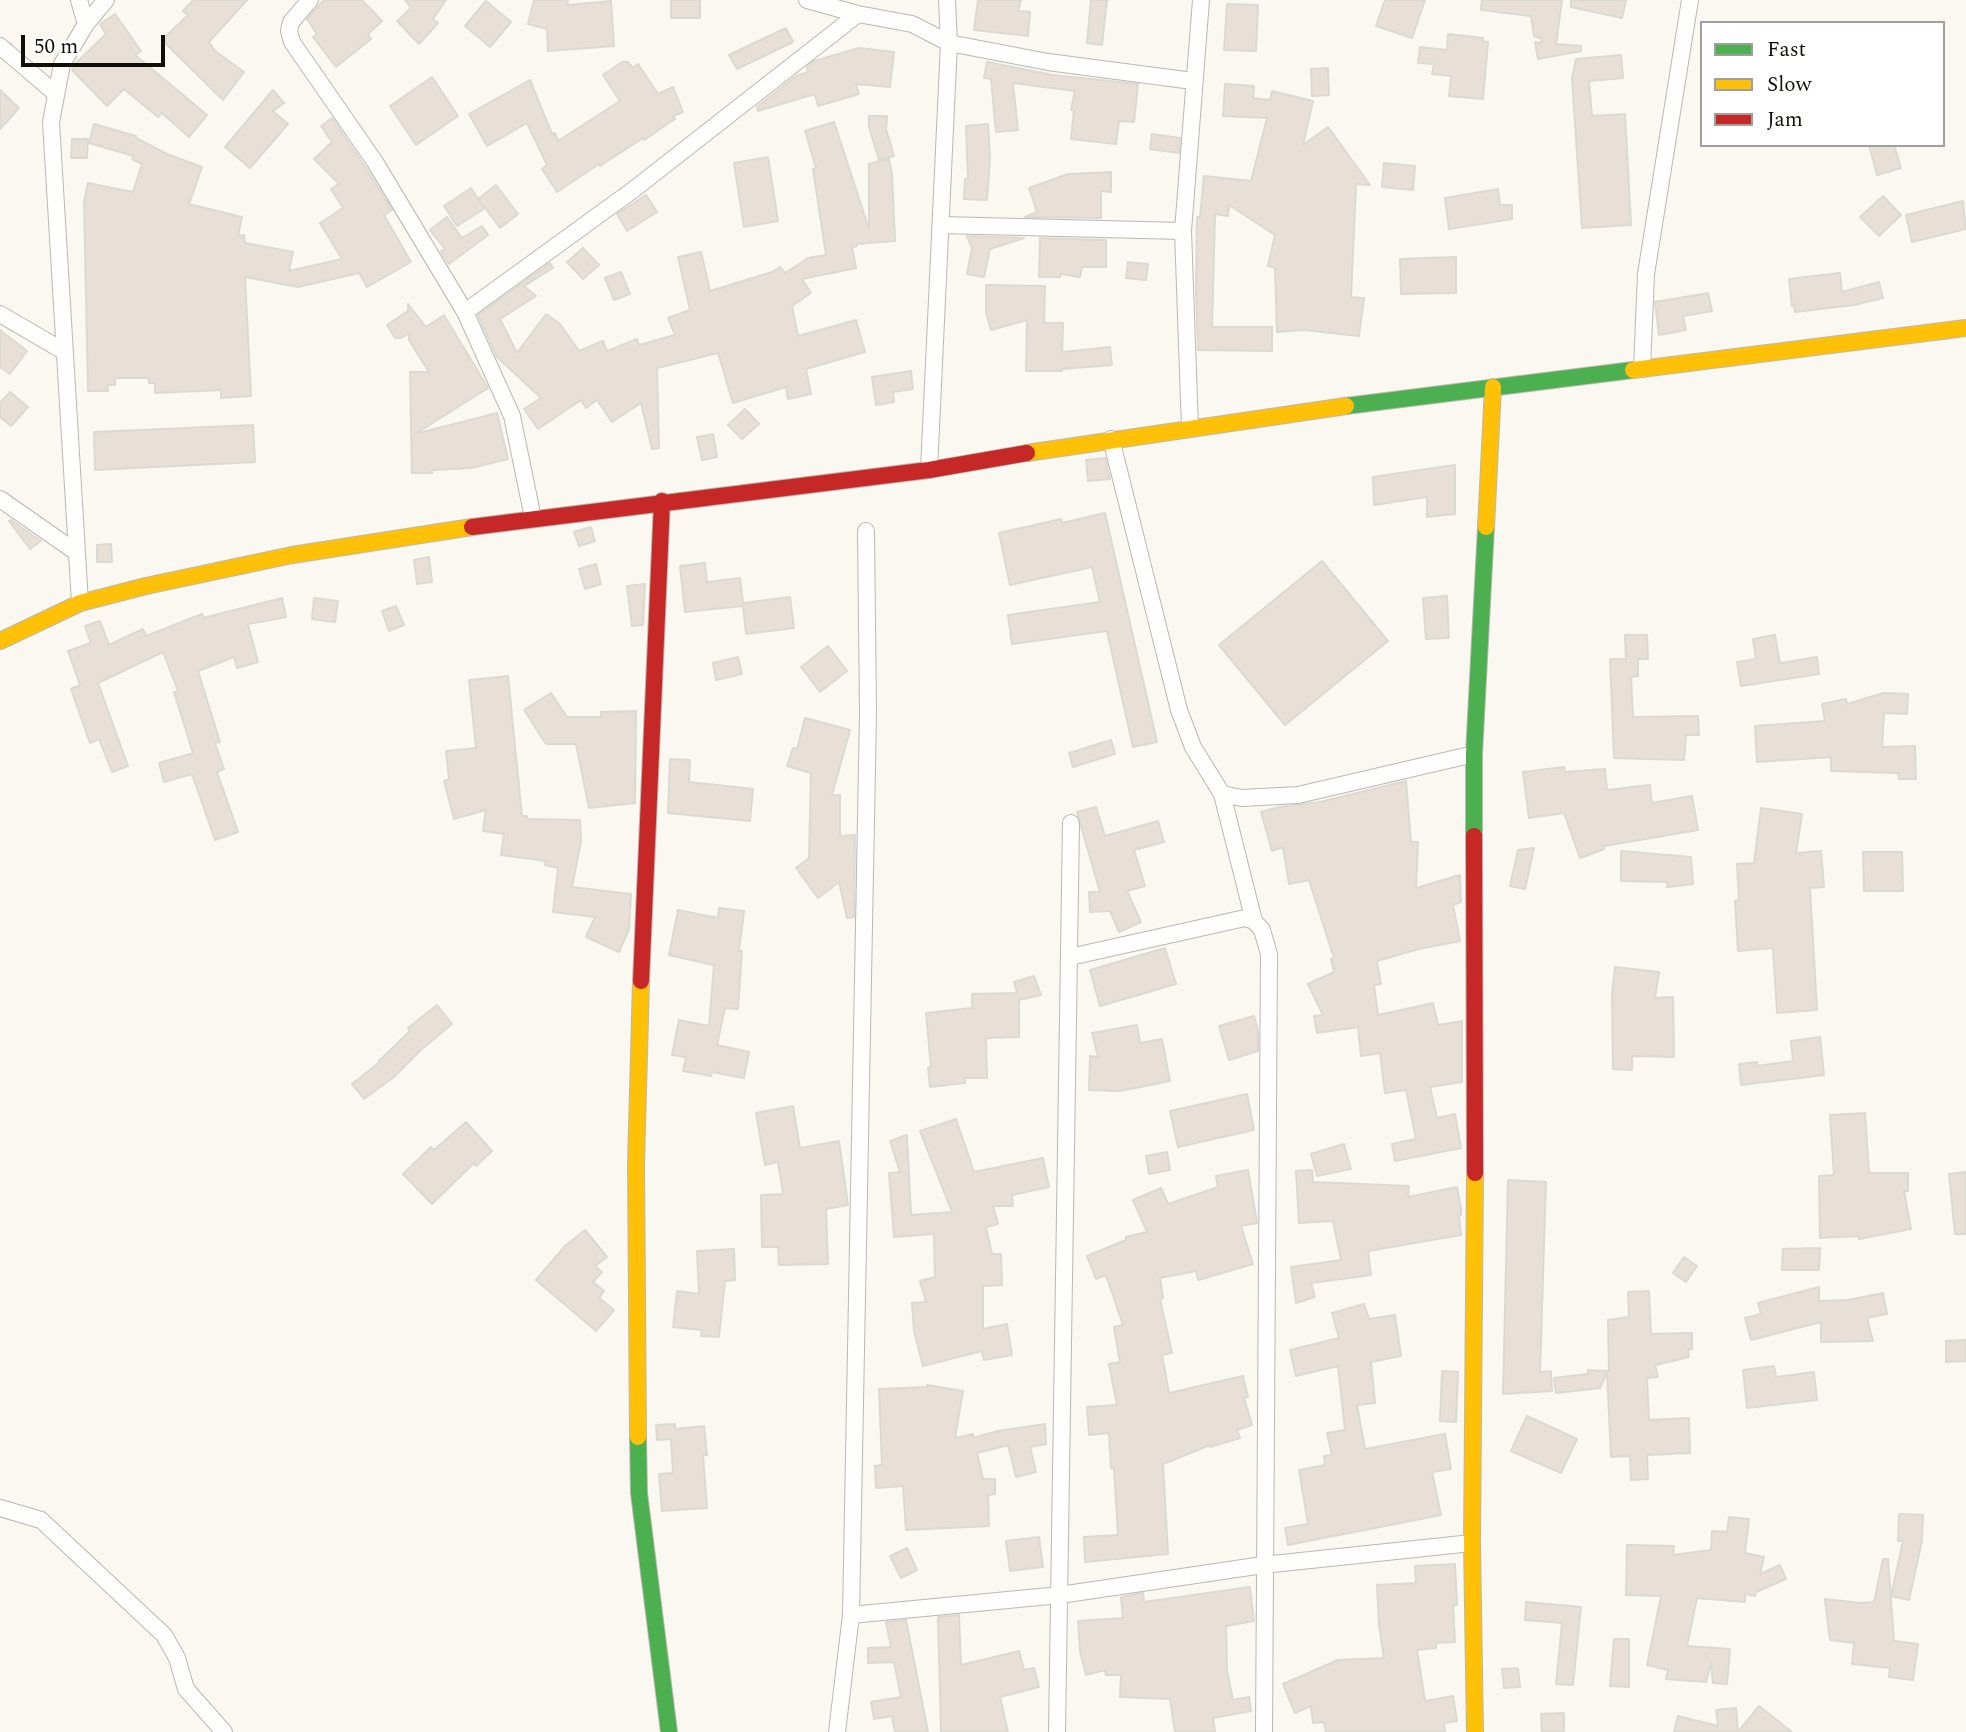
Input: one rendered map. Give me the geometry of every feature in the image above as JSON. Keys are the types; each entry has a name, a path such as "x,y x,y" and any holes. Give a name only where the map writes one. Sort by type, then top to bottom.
{"street":[{"path":"79,0 86,24"},
{"path":"80,603 51,122 62,64 86,24 106,0"},
{"path":"310,0 291,22 289,31 292,42 375,162 465,312 512,416 533,518"},
{"path":"807,0 858,14 912,24 949,43 1048,62 1194,81"},
{"path":"929,470 949,43 947,0"},
{"path":"1190,429 1183,231 1200,0"},
{"path":"1642,369 1646,274 1690,0"},
{"path":"465,312 633,190 858,14"},
{"path":"0,46 56,94"},
{"path":"941,225 1183,231"},
{"path":"0,314 65,352"},
{"path":"0,641 80,603 292,555 533,518 929,470 1111,439 1493,387 1966,328"},
{"path":"1475,1732 1472,1543 1474,754 1493,387"},
{"path":"1111,439 1179,710 1193,747 1222,794 1254,921"},
{"path":"0,499 76,552"},
{"path":"662,501 642,933 636,1164 637,1390 639,1493 669,1732"},
{"path":"837,1732 851,1615 867,794 866,531"},
{"path":"1222,794 1242,799 1298,794 1474,754"},
{"path":"1057,1732 1072,823"},
{"path":"1070,957 1245,918 1254,921 1262,929 1269,954 1264,1732"},
{"path":"0,1508 41,1520 164,1635 177,1658 186,1689 224,1732"},
{"path":"851,1615 1060,1595 1263,1565 1472,1543"}],"building":[{"path":"193,0 247,0 209,42 215,51 244,72 223,100 162,40 188,15 183,11"},
{"path":"324,0 362,0 382,21 368,34 371,39 336,67 313,37 317,34 307,19"},
{"path":"405,0 446,0 433,19 438,23 419,44 397,21 411,8"},
{"path":"534,0 568,0 567,5 611,1 614,46 548,51 547,29 528,24"},
{"path":"671,0 700,0 700,18 671,18"},
{"path":"978,0 1021,0 1018,11 1030,12 1028,36 974,30"},
{"path":"1091,0 1107,0 1102,45 1087,43"},
{"path":"1385,0 1425,0 1412,38 1376,26"},
{"path":"1482,0 1562,0 1556,44 1581,46 1581,51 1538,59 1535,42 1541,43 1542,39 1534,36 1531,16 1481,10"},
{"path":"1571,0 1626,0 1622,18 1571,7"},
{"path":"486,1 511,22 490,47 465,26"},
{"path":"1227,4 1258,5 1256,51 1224,50"},
{"path":"115,14 141,51 135,55 207,115 189,137 162,113 158,117 124,89 107,106 72,70 106,34 100,24"},
{"path":"786,28 793,42 737,69 729,55"},
{"path":"1448,34 1483,38 1482,41 1488,42 1483,99 1449,96 1451,76 1432,74 1434,64 1418,63 1420,47 1447,50"},
{"path":"859,48 894,52 890,87 856,84 859,94 818,106 815,94 758,111 757,107 796,76 808,72 807,67 814,61"},
{"path":"1621,55 1623,78 1589,81 1592,116 1625,114 1631,225 1582,228 1572,78 1576,59"},
{"path":"622,62 628,62 633,68 638,64 658,94 673,87 683,112 673,116 675,119 644,140 643,138 600,166 599,164 557,192 542,169 547,165 527,123 487,146 469,114 530,80 552,134 555,133 558,141 620,101 603,75"},
{"path":"987,62 1053,75 1138,84 1134,122 1119,121 1116,144 1071,139 1074,110 1071,110 1075,91 1013,83 1018,130 996,132 991,79 984,78"},
{"path":"1328,68 1329,95 1312,96 1311,69"},
{"path":"432,77 458,116 416,145 390,106"},
{"path":"1225,84 1254,86 1253,98 1270,100 1272,91 1313,101 1303,145 1328,127 1370,185 1356,184 1351,297 1364,298 1359,336 1304,330 1277,332 1275,268 1268,266 1275,235 1229,205 1228,216 1215,214 1212,327 1272,327 1272,351 1198,350 1197,217 1200,217 1204,176 1251,181 1267,118 1223,116"},
{"path":"0,90 19,108 0,129"},
{"path":"273,90 284,103 273,111 288,124 250,168 225,147"},
{"path":"869,116 887,116 886,129 894,156 879,160 869,127"},
{"path":"332,118 392,210 384,215 411,262 367,287 359,273 298,287 245,277 251,396 221,398 221,390 155,393 155,383 149,383 149,378 115,378 115,385 107,385 108,391 88,391 84,202 88,183 133,192 142,164 132,159 134,156 89,143 94,124 136,136 167,154 202,167 189,204 242,217 238,236 244,235 245,243 293,252 289,271 342,259 320,223 343,208 331,189 339,184 314,159 332,142 321,126"},
{"path":"834,122 869,229 869,164 889,159 895,241 857,244 852,247 856,268 802,279 811,293 792,306 798,336 856,320 865,352 806,369 811,394 788,399 786,387 733,403 718,353 657,368 659,448 652,449 641,403 612,422 597,400 586,408 581,400 538,429 524,409 541,398 497,357 478,315 550,263 553,268 524,286 536,296 500,319 517,353 546,314 560,324 579,351 603,341 607,351 637,339 639,345 675,335 668,318 690,310 678,257 701,252 710,291 772,272 780,267 785,273 808,258 826,255 813,169 816,168 805,131"},
{"path":"988,124 990,159 987,200 964,199 965,179 968,179 966,126"},
{"path":"1152,134 1180,138 1179,153 1150,149"},
{"path":"72,139 88,139 87,158 71,158"},
{"path":"1870,147 1895,147 1901,168 1877,175"},
{"path":"768,157 778,221 744,227 734,163"},
{"path":"1384,163 1415,166 1413,190 1382,187"},
{"path":"1111,172 1111,192 1101,191 1101,218 1025,217 1037,212 1029,188 1068,174"},
{"path":"496,185 518,214 500,228 480,201 485,208 457,226 444,206 471,188 478,199"},
{"path":"1498,189 1500,205 1512,205 1512,219 1449,229 1445,198"},
{"path":"646,195 657,212 627,231 617,214"},
{"path":"1883,196 1901,215 1879,236 1860,217"},
{"path":"1963,201 1966,229 1912,242 1906,215"},
{"path":"447,217 462,238 482,226 488,235 449,264 441,251 445,249 430,230"},
{"path":"967,236 1024,238 990,249 984,277 967,274 972,248"},
{"path":"1040,238 1106,240 1106,267 1082,267 1080,277 1060,274 1060,277 1039,277"},
{"path":"583,248 599,265 583,279 567,262"},
{"path":"1456,257 1456,293 1401,294 1400,259"},
{"path":"1128,262 1148,264 1146,280 1126,278"},
{"path":"621,272 630,294 614,300 605,278"},
{"path":"1840,273 1842,292 1879,282 1883,298 1854,305 1795,312 1789,279"},
{"path":"986,285 1045,286 1044,323 1063,323 1062,352 1110,347 1112,365 1062,371 1026,371 1027,320 991,330 986,312"},
{"path":"1708,293 1712,311 1683,316 1686,330 1659,335 1655,302"},
{"path":"408,304 426,327 444,315 488,388 415,434 497,413 508,459 471,468 412,473 410,372 429,372 409,340 409,333 395,338 387,325 408,311"},
{"path":"0,330 27,351 10,374 0,367"},
{"path":"911,371 913,389 893,392 894,402 876,405 872,377"},
{"path":"10,392 28,407 11,426 0,417 0,403"},
{"path":"745,409 759,424 742,439 728,425"},
{"path":"253,425 255,462 95,470 94,432"},
{"path":"713,434 717,457 702,460 697,437"},
{"path":"1105,458 1110,479 1088,481 1086,460"},
{"path":"1455,465 1455,514 1427,517 1427,497 1374,505 1373,477"},
{"path":"1105,513 1157,742 1133,747 1107,631 1012,644 1008,615 1100,602 1092,567 1010,585 999,533 1061,519 1062,523"},
{"path":"9,521 41,541 30,549"},
{"path":"591,527 595,541 579,546 574,532"},
{"path":"111,544 112,562 97,562 97,545"},
{"path":"429,557 432,582 417,584 414,560"},
{"path":"1322,561 1388,641 1285,725 1219,645"},
{"path":"705,563 707,582 740,578 743,603 790,597 794,628 746,634 743,606 685,612 680,566"},
{"path":"596,564 601,584 585,589 579,569"},
{"path":"645,584 643,625 632,626 627,586"},
{"path":"1447,596 1449,638 1426,639 1423,598"},
{"path":"282,598 286,617 248,624 258,662 237,668 234,657 198,671 220,742 215,743 224,769 217,772 238,832 215,840 192,774 164,782 159,763 193,753 174,692 178,691 163,652 98,683 128,766 112,772 99,739 90,743 71,689 80,685 68,651 91,643 85,626 100,621 109,645 143,629 146,636 202,614 203,618"},
{"path":"314,598 338,601 335,622 312,619"},
{"path":"396,606 404,625 389,631 382,611"},
{"path":"1625,635 1647,635 1648,659 1638,659 1638,676 1631,677 1633,717 1698,716 1699,735 1686,735 1684,760 1614,758 1610,659 1626,659"},
{"path":"1775,635 1780,663 1817,657 1819,674 1741,686 1737,662 1756,659 1753,639"},
{"path":"828,646 847,671 820,692 801,667"},
{"path":"738,657 742,674 716,680 713,663"},
{"path":"508,676 522,816 527,816 527,819 580,820 581,841 572,887 631,894 629,929 619,952 586,937 595,917 553,912 558,868 545,865 546,861 501,855 504,834 483,831 486,810 454,819 444,781 449,779 446,751 476,748 469,680"},
{"path":"551,693 567,717 601,717 601,712 636,711 635,803 589,808 576,744 546,744 524,710"},
{"path":"1884,693 1908,694 1907,714 1884,713 1882,747 1915,746 1916,779 1899,779 1898,773 1831,771 1831,757 1757,762 1755,726 1825,721 1822,704 1846,699 1847,704"},
{"path":"805,718 850,730 832,795 840,795 840,836 855,835 854,917 847,918 839,882 818,898 796,868 809,858 811,773 787,766 793,748 797,749"},
{"path":"1111,740 1115,754 1073,767 1069,753"},
{"path":"670,759 690,760 689,782 753,789 750,821 668,813"},
{"path":"1564,767 1565,772 1605,769 1607,790 1650,785 1652,803 1692,796 1698,830 1604,846 1604,849 1580,858 1564,813 1529,818 1523,772"},
{"path":"1406,781 1411,842 1418,842 1416,888 1460,875 1461,902 1453,905 1460,941 1377,961 1381,984 1374,985 1378,1015 1433,1003 1438,1025 1462,1021 1462,1082 1430,1087 1437,1118 1455,1114 1461,1148 1395,1161 1392,1144 1416,1139 1406,1090 1385,1093 1380,1053 1361,1056 1358,1027 1317,1033 1314,1016 1323,1015 1308,984 1334,972 1331,959 1334,958 1309,880 1289,884 1283,847 1272,851 1261,812 1320,802"},
{"path":"1096,807 1105,836 1158,821 1164,842 1134,850 1145,886 1127,891 1141,922 1119,932 1110,911 1090,912 1089,892 1100,892 1077,812"},
{"path":"1761,808 1802,814 1796,853 1821,851 1824,887 1810,888 1817,1010 1777,1013 1773,948 1738,951 1735,901 1739,900 1737,864 1754,863"},
{"path":"1534,848 1525,889 1510,886 1518,850"},
{"path":"1621,851 1691,857 1693,884 1667,887 1667,882 1621,881"},
{"path":"1863,852 1902,852 1903,891 1864,891"},
{"path":"719,908 744,911 739,951 742,951 738,1009 725,1008 717,1045 749,1052 744,1078 712,1072 711,1076 683,1071 686,1057 672,1055 679,1020 709,1026 714,965 669,955 678,910 718,918"},
{"path":"1165,948 1176,984 1100,1006 1090,970"},
{"path":"1615,967 1659,972 1655,998 1673,997 1674,1057 1632,1056 1632,1070 1613,1069 1612,994"},
{"path":"1034,976 1041,995 1019,1000 1019,1037 986,1038 987,1078 965,1078 965,1083 930,1087 926,1013 972,1008 972,994 1017,993 1014,982"},
{"path":"437,1005 452,1024 394,1077 364,1099 352,1084 380,1062 410,1031 408,1028"},
{"path":"1254,1016 1258,1031 1258,1051 1229,1060 1219,1026"},
{"path":"1137,1025 1140,1043 1162,1039 1170,1081 1120,1091 1089,1090 1090,1056 1098,1057 1092,1033"},
{"path":"1820,1037 1824,1075 1741,1085 1739,1064 1757,1062 1757,1066 1793,1061 1791,1041"},
{"path":"1247,1094 1254,1130 1178,1147 1170,1111"},
{"path":"793,1106 800,1148 839,1141 848,1205 826,1209 828,1264 779,1265 778,1247 762,1247 761,1195 783,1194 778,1162 765,1165 756,1113"},
{"path":"1865,1113 1869,1173 1908,1173 1908,1191 1904,1191 1911,1229 1859,1239 1859,1236 1820,1238 1819,1176 1834,1175 1830,1115"},
{"path":"956,1119 974,1172 1043,1158 1049,1187 1012,1195 1013,1206 993,1206 998,1224 986,1227 992,1254 1001,1254 1002,1285 983,1286 983,1329 1007,1324 1012,1355 984,1360 982,1351 923,1366 914,1331 912,1303 926,1302 920,1281 935,1277 934,1234 894,1237 889,1173 900,1172 890,1141 907,1135 911,1215 952,1212 920,1131"},
{"path":"466,1122 492,1151 476,1166 474,1163 432,1204 403,1174 431,1147 434,1150"},
{"path":"1344,1144 1351,1169 1317,1176 1311,1154"},
{"path":"1167,1152 1170,1170 1149,1174 1146,1156"},
{"path":"1248,1170 1257,1223 1241,1226 1253,1264 1198,1280 1196,1271 1160,1278 1163,1298 1160,1299 1172,1353 1162,1355 1169,1393 1243,1376 1248,1397 1244,1398 1252,1425 1237,1430 1240,1438 1210,1445 1163,1464 1168,1554 1085,1562 1084,1537 1118,1535 1109,1433 1089,1435 1087,1407 1117,1405 1109,1364 1120,1362 1114,1327 1123,1325 1106,1275 1096,1279 1087,1256 1126,1240 1126,1237 1147,1232 1133,1200 1161,1188 1168,1204 1218,1187 1216,1176"},
{"path":"1312,1170 1313,1182 1409,1186 1408,1197 1457,1187 1461,1209 1461,1235 1368,1251 1371,1275 1311,1283 1315,1297 1296,1303 1291,1267 1341,1260 1333,1221 1299,1223 1296,1171"},
{"path":"1966,1172 1966,1234 1955,1234 1949,1174"},
{"path":"1508,1180 1546,1182 1540,1372 1551,1371 1552,1391 1503,1394"},
{"path":"585,1230 607,1257 595,1266 602,1272 593,1282 604,1291 599,1298 614,1310 596,1331 536,1280 565,1246"},
{"path":"1820,1248 1819,1270 1782,1270 1783,1249"},
{"path":"734,1249 735,1280 725,1281 719,1337 701,1336 702,1330 673,1327 677,1291 699,1294 697,1251"},
{"path":"1684,1257 1697,1266 1686,1282 1673,1273"},
{"path":"1819,1287 1819,1301 1848,1300 1883,1293 1887,1314 1867,1318 1873,1341 1821,1342 1821,1322 1751,1340 1745,1318 1761,1314 1758,1303"},
{"path":"1649,1291 1651,1334 1692,1333 1692,1349 1688,1349 1689,1357 1655,1365 1658,1377 1647,1378 1649,1420 1689,1418 1690,1453 1647,1455 1648,1479 1631,1480 1630,1456 1611,1457 1607,1372 1600,1388 1556,1393 1554,1378 1588,1374 1588,1370 1609,1371 1608,1320 1629,1317 1628,1292"},
{"path":"1364,1304 1369,1319 1395,1315 1401,1356 1371,1362 1375,1403 1357,1405 1365,1449 1445,1434 1451,1469 1432,1472 1441,1515 1288,1545 1285,1528 1308,1524 1299,1470 1325,1465 1324,1456 1332,1455 1327,1433 1345,1430 1338,1366 1296,1376 1290,1350 1339,1338 1332,1313"},
{"path":"1966,1340 1966,1361 1946,1362 1946,1341"},
{"path":"1774,1366 1776,1377 1814,1372 1817,1400 1747,1408 1743,1370"},
{"path":"1442,1371 1458,1372 1456,1422 1440,1421"},
{"path":"927,1385 963,1391 955,1438 973,1434 973,1438 1045,1424 1046,1444 1030,1447 1036,1472 1016,1477 1008,1445 977,1453 983,1479 995,1479 995,1494 988,1495 989,1526 906,1530 903,1486 876,1488 875,1466 882,1465 879,1389 928,1387"},
{"path":"1527,1416 1577,1439 1561,1473 1511,1451"},
{"path":"675,1424 675,1429 704,1426 707,1508 662,1511 659,1474 673,1473 671,1439 657,1440 656,1425"},
{"path":"1899,1514 1923,1515 1922,1541 1909,1600 1891,1596 1903,1541 1898,1541"},
{"path":"1729,1517 1749,1519 1745,1553 1764,1557 1760,1574 1780,1565 1786,1579 1756,1592 1755,1596 1745,1594 1745,1602 1697,1598 1687,1646 1730,1649 1727,1684 1713,1683 1711,1663 1706,1682 1666,1679 1668,1670 1647,1665 1661,1596 1626,1595 1627,1545 1674,1546 1673,1555 1711,1550 1712,1531 1727,1532"},
{"path":"1039,1537 1043,1567 1010,1571 1006,1541"},
{"path":"907,1548 917,1570 901,1578 890,1556"},
{"path":"1883,1559 1888,1559 1894,1641 1918,1644 1913,1680 1889,1677 1890,1668 1852,1664 1854,1643 1830,1640 1825,1599 1874,1602"},
{"path":"1455,1564 1455,1642 1436,1643 1436,1648 1417,1650 1425,1701 1453,1696 1457,1721 1444,1723 1445,1732 1326,1732 1324,1722 1313,1723 1311,1706 1295,1713 1283,1684 1338,1660 1384,1658 1377,1585 1416,1583 1415,1566"},
{"path":"1250,1587 1254,1621 1226,1626 1227,1671 1233,1700 1249,1697 1251,1711 1213,1718 1215,1732 1175,1732 1170,1699 1120,1697 1121,1675 1106,1675 1105,1670 1086,1675 1080,1651 1078,1621 1123,1618 1121,1597 1143,1593 1144,1602"},
{"path":"1526,1602 1581,1607 1573,1685 1556,1684 1562,1623 1525,1620"},
{"path":"959,1615 961,1665 1019,1651 1024,1670 1034,1668 1039,1687 1000,1697 1008,1732 941,1732 938,1617"},
{"path":"906,1620 928,1732 895,1732 892,1716 874,1719 871,1702 901,1697 894,1662 868,1663 868,1648 891,1647 886,1622"},
{"path":"1614,1639 1629,1639 1629,1687 1610,1686"},
{"path":"1518,1668 1520,1687 1504,1688 1502,1669"},
{"path":"1759,1706 1792,1732 1738,1732"},
{"path":"1736,1708 1738,1732 1674,1732 1678,1716 1718,1726 1716,1710"},
{"path":"1564,1713 1564,1732 1542,1732 1541,1714"}],"traffic: fast":[{"path":"1346,406 1633,370"},
{"path":"1474,836 1474,754 1486,527"},
{"path":"638,1437 639,1493 669,1732"}],"traffic: slow":[{"path":"1633,370 1966,328"},
{"path":"1486,527 1493,387"},
{"path":"1027,453 1346,406"},
{"path":"0,641 80,603 146,586 292,555 472,527"},
{"path":"638,1437 636,1164 641,981"},
{"path":"1475,1173 1472,1543 1475,1732"}],"traffic: jam":[{"path":"472,527 929,470 1027,453"},
{"path":"641,981 662,501"},
{"path":"1474,836 1475,1173"}]}
